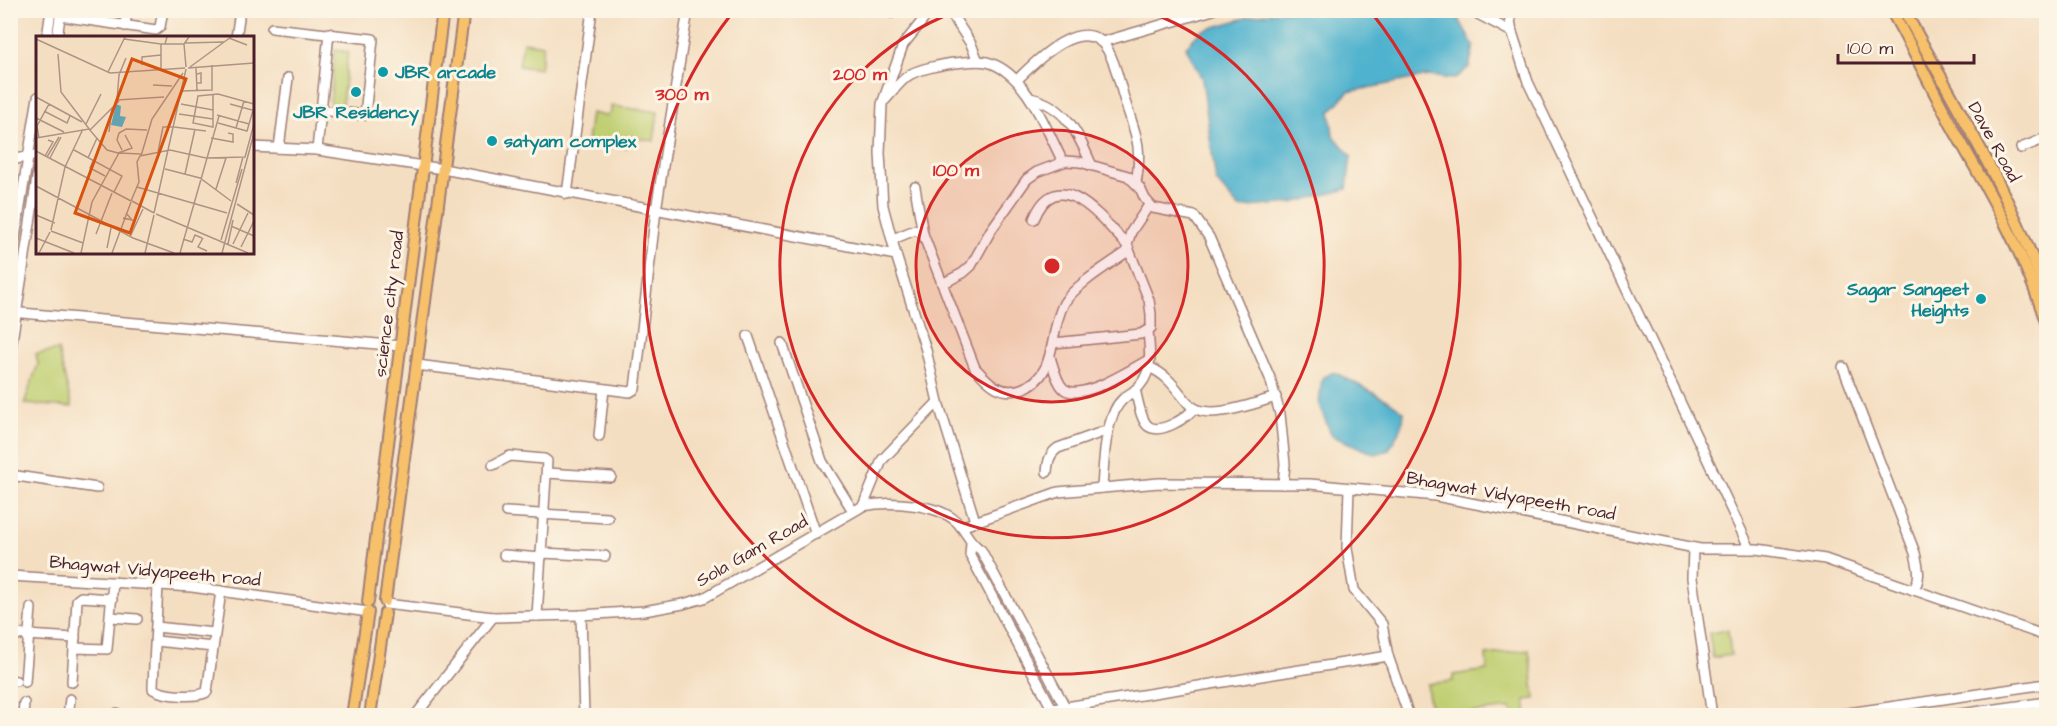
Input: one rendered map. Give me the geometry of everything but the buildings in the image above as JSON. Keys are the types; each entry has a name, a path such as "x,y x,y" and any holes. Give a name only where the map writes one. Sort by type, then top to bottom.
{"main road":[{"name":"science city road","path":"352,716 368,607 443,10"},
{"path":"370,716 464,10"},
{"path":"1891,10 2020,250 2036,289 2046,322"},
{"name":"Dave Road","path":"1904,10 2007,200 2032,254 2046,293"},
{"path":"376,597 385,606 376,617 368,607 376,597"}],"street":[{"path":"47,36 51,10"},
{"path":"125,26 127,10"},
{"path":"57,36 61,13 125,26 158,29 163,10"},
{"path":"567,194 592,10"},
{"path":"417,365 630,392 635,389 656,210 688,10"},
{"path":"879,10 892,13"},
{"path":"931,10 903,45 882,104 880,153 883,206 926,350 938,402 975,521"},
{"path":"949,10 971,44 978,61"},
{"path":"1102,42 1213,10"},
{"path":"1470,10 1512,32"},
{"path":"1520,10 1509,13 1512,32 1528,82 1750,549"},
{"path":"236,36 239,18"},
{"path":"272,28 373,39 365,115 321,110"},
{"path":"317,150 330,33"},
{"path":"1017,80 1038,58 1064,42 1086,35 1102,42 1112,59 1138,138 1140,163 1136,183"},
{"path":"882,104 910,74 950,63 978,61 989,63 1005,70 1017,80 1030,98 1063,162"},
{"path":"279,148 288,78"},
{"path":"1030,98 1046,103 1069,120 1079,135 1092,166"},
{"path":"10,268 33,157 36,121"},
{"path":"2021,148 2046,138"},
{"path":"254,147 317,150 443,169 896,255"},
{"path":"10,160 33,157"},
{"path":"942,284 971,266 991,230 1027,179 1037,172 1063,162 1080,162 1128,176 1136,183 1149,205 1153,208 1194,216 1209,237 1270,378 1276,397 1281,414 1284,445 1283,484"},
{"path":"10,354 14,312 36,183"},
{"path":"915,187 923,234 975,368 990,384 1012,392 1038,380 1050,357 1057,319 1066,301 1128,248 1131,232 1149,205"},
{"path":"1034,219 1040,205 1046,199 1058,194 1078,198 1089,206 1128,248 1149,300 1151,325 1148,331 1150,363 1148,375 1116,407 1108,430 1102,488"},
{"path":"893,239 915,230 923,234"},
{"path":"14,312 401,346"},
{"path":"1054,343 1141,334 1148,331"},
{"path":"748,336 816,534"},
{"path":"782,343 822,461 853,511"},
{"path":"1050,357 1060,384 1068,392 1076,393 1097,387 1150,363"},
{"path":"1150,363 1167,376 1194,408 1208,412 1221,412 1276,397"},
{"path":"1843,367 1915,553 1919,570 1918,582 1913,590"},
{"path":"599,436 604,389"},
{"path":"1135,390 1144,419 1149,426 1154,428 1161,428 1188,417 1194,408"},
{"path":"863,506 882,460 938,402"},
{"path":"1047,472 1051,455 1058,448 1108,430"},
{"path":"493,465 510,456 544,459 548,464 537,616"},
{"path":"547,473 611,477"},
{"path":"10,475 97,488"},
{"name":"Bhagwat Vidyapeeth road","path":"961,527 1058,492 1159,483 1310,484 1436,496 1693,548 1750,549 1825,559 2046,636"},
{"path":"1349,488 1347,548 1354,590 1382,624 1388,656 1409,716"},
{"name":"Sola Gam Road","path":"385,606 493,617 580,615 644,610 694,602 710,595 863,506 878,503 921,507 947,515 961,527 971,543 981,550 1068,711"},
{"path":"506,512 608,518"},
{"name":"Sola Gam Road","path":"971,543 970,555 1054,712"},
{"path":"1693,548 1692,579 1712,716"},
{"path":"504,555 604,556"},
{"name":"Bhagwat Vidyapeeth road","path":"10,576 158,585 368,607"},
{"path":"10,634 107,648 113,582"},
{"path":"158,585 153,690 163,693 198,695 207,692 221,591"},
{"path":"72,682 77,600 79,597 112,599"},
{"path":"17,681 28,635 30,608"},
{"path":"580,615 584,716"},
{"path":"111,617 137,619"},
{"path":"415,716 493,617"},
{"path":"156,627 214,633"},
{"path":"156,641 213,647"},
{"path":"1054,712 1388,656"},
{"path":"1828,716 2046,684"},
{"path":"68,716 70,699"},
{"path":"1946,716 2046,702"},
{"path":"23,716 24,703"}],"green space":[{"path":"523,42 543,45 540,69 519,66"},
{"path":"335,50 348,52 342,105 330,104"},
{"path":"611,106 658,112 654,141 629,137 627,148 587,142 591,113 606,116 611,112"},
{"path":"58,350 72,407 24,404 38,364 36,354"},
{"path":"1728,630 1731,655 1713,658 1709,633"},
{"path":"1529,650 1535,699 1525,700 1527,715 1513,715 1511,708 1431,715 1427,684 1453,681 1453,675 1487,670 1486,655"}],"water":[{"path":"1281,11 1442,11 1456,14 1474,46 1469,67 1455,79 1428,76 1348,92 1330,112 1333,135 1351,156 1347,189 1292,203 1239,208 1216,181 1202,79 1186,47 1201,31 1252,16"},
{"path":"1334,372 1387,400 1404,412 1401,427 1389,450 1375,454 1332,436 1319,405 1322,378"}],"place":[{"name":"JBR arcade","path":"383,72"},
{"name":"JBR Residency","path":"356,92"},
{"name":"satyam complex","path":"492,141"},
{"name":"Sagar Sangeet Heights","path":"1981,299"}]}
